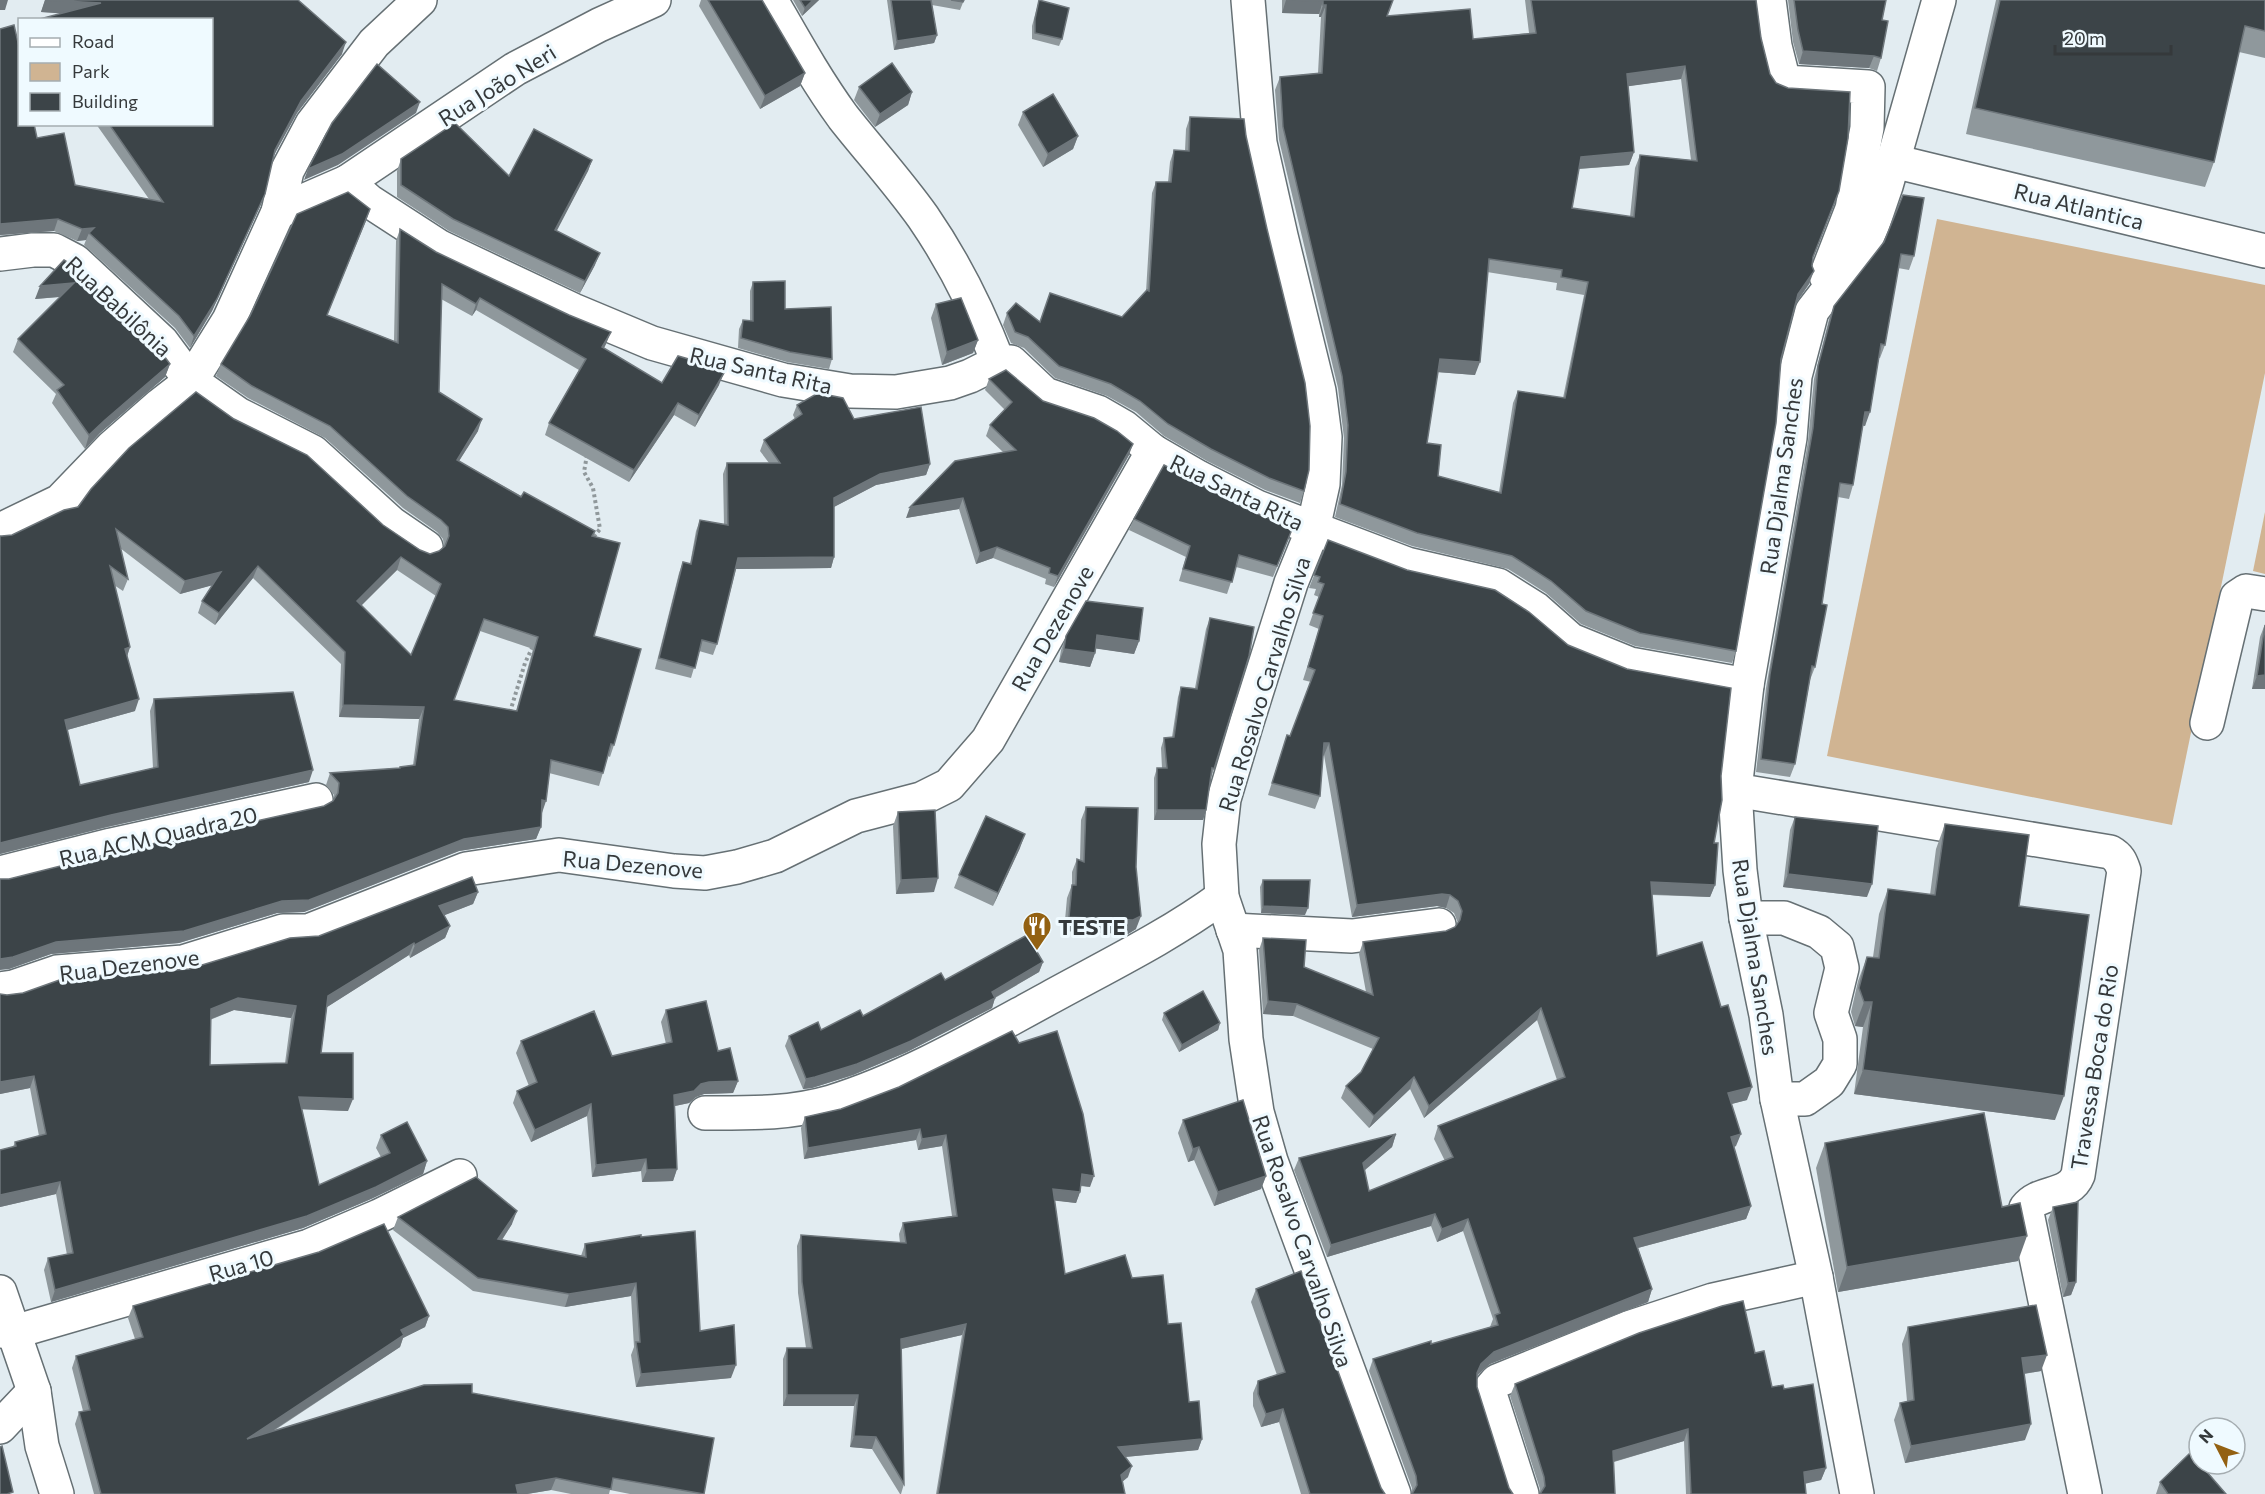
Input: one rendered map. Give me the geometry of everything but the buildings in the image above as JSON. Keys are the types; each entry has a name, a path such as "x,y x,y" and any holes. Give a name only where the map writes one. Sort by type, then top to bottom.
{"street":[{"path":"0,530 60,501 112,447 191,381 228,320 278,212 287,171 312,124 374,43 420,0"},
{"name":"Rua João Neri","path":"347,182 514,69 599,25 654,0"},
{"path":"771,0 810,67 842,115 922,216 957,271 980,316 998,362"},
{"name":"Rua Rosalvo Carvalho Silva","path":"1248,0 1260,143 1319,391 1325,437 1323,484 1313,529 1291,584 1224,799 1219,844 1222,897 1240,950 1246,1039 1257,1112 1272,1161 1394,1494"},
{"name":"Rua Djalma Sanches","path":"1769,0 1774,46 1784,82 1868,87 1868,128 1852,209 1812,311 1795,376 1790,438 1747,685 1736,790 1740,870 1746,918 1766,1015 1778,1099 1816,1277 1857,1494"},
{"name":"Rua Djalma Sanches","path":"1812,311 1864,244 1893,161 1939,0"},
{"name":"Rua Atlantica","path":"1893,161 2265,251"},
{"path":"278,212 347,182"},
{"name":"Rua Santa Rita","path":"347,182 369,201 440,247 573,310 652,344 783,380 850,391 896,392 950,383 998,362 1011,362 1044,394 1098,412 1124,427 1153,451 1257,507 1407,564 1498,585 1536,609 1571,640 1622,661 1747,685"},
{"name":"Rua Babilônia","path":"0,254 54,250 75,261 162,342 191,381 238,414 313,452 392,523 426,547"},
{"name":"Rua Dezenove","path":"0,989 57,972 183,962 283,931 308,931 466,869 559,855 675,872 705,873 737,867 775,856 856,816 921,799 949,785 988,740 1153,451"},
{"path":"2207,723 2235,602 2240,593 2256,593"},
{"name":"Travessa Boca do Rio","path":"1736,790 2110,852 2118,857 2124,871 2078,1175 2073,1185 2066,1190 2031,1201 2026,1208 2085,1494"},
{"name":"Rua ACM Quadra 20","path":"0,873 111,845 316,800"},
{"path":"705,1113 783,1112 831,1102 895,1078 1141,950 1183,925 1222,897"},
{"path":"1746,918 1785,918 1819,932 1837,947 1842,968 1831,1013 1840,1039 1840,1064 1829,1082 1805,1099 1778,1099"},
{"path":"1233,930 1352,936 1439,925"},
{"name":"Rua 10","path":"7,1332 309,1246 379,1216 460,1176"},
{"path":"1522,1494 1490,1394 1491,1388 1497,1381 1628,1328 1691,1307 1816,1277"},
{"path":"0,1292 7,1332 34,1391 42,1446 57,1494"},
{"path":"0,1427 34,1391"}],"path":[{"path":"587,545 600,529 593,488 584,472 589,446"},
{"path":"509,714 525,663 534,645"}],"green space":[{"path":"1937,219 2265,285 2265,373 2172,825 1827,756"},
{"path":"2265,512 2265,574 2253,571"}],"place":[{"name":"TESTE","path":"1037,952"}]}
